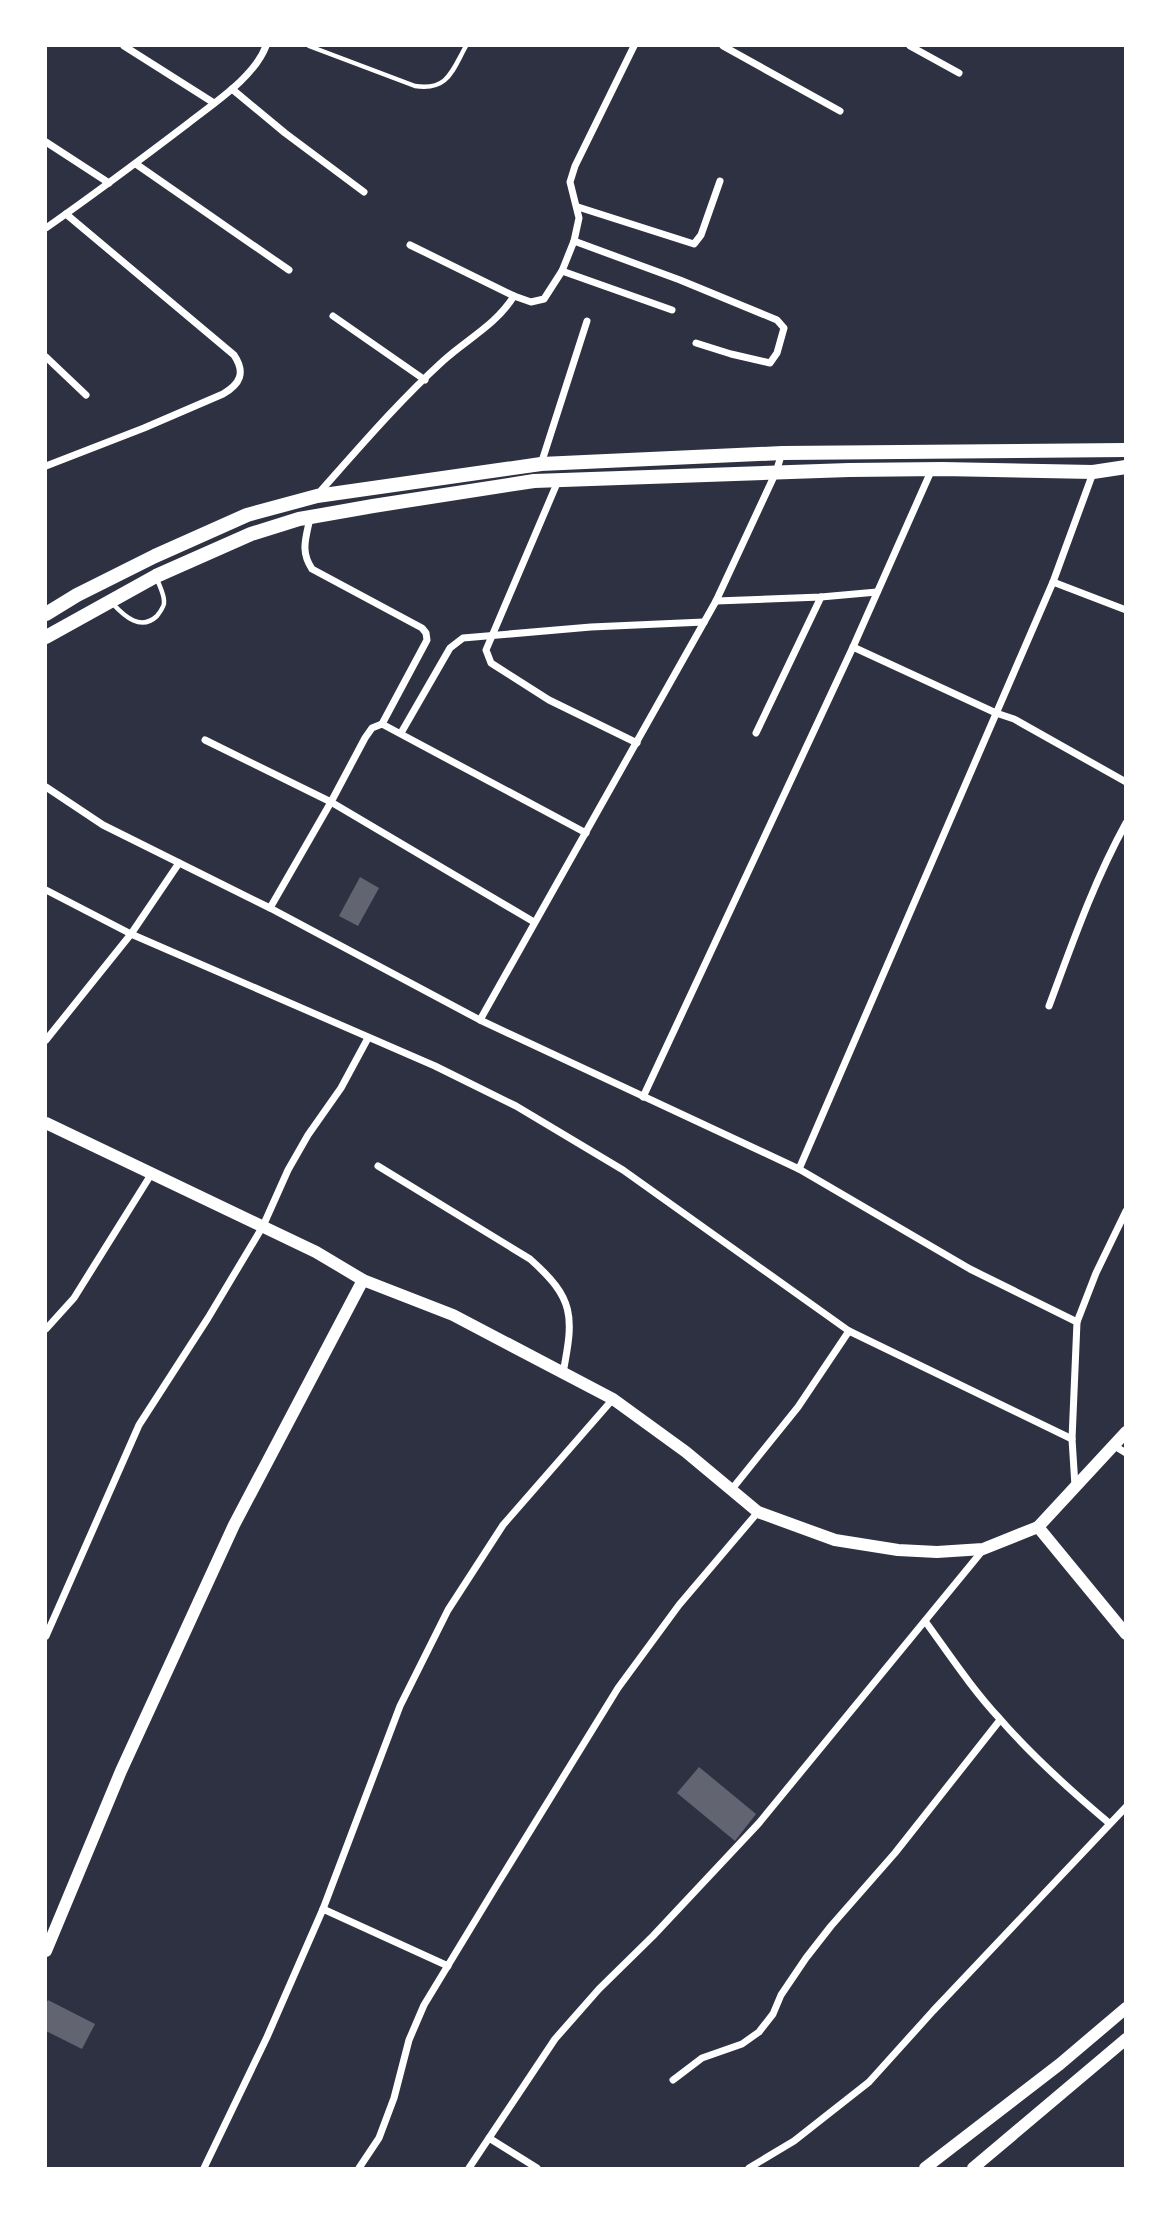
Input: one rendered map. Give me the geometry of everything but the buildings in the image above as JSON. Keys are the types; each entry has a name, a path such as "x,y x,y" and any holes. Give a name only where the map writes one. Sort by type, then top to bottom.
{"main road":[{"path":"46,614 77,595 247,515 317,496 541,464 782,453 1125,450"},
{"path":"46,637 156,576 251,534 310,517 521,483 776,471 932,469 1093,472 1125,467"}],"street":[{"path":"124,46 214,103"},
{"path":"46,228 136,164 232,89 262,56 266,46"},
{"path":"410,245 514,296 531,302 544,299 562,271 574,241 579,219 570,182 575,166 634,46"},
{"path":"723,46 840,111"},
{"path":"910,46 959,73"},
{"path":"232,89 364,192"},
{"path":"46,142 109,183"},
{"path":"136,164 289,270"},
{"path":"578,207 694,244 701,235 720,181"},
{"path":"46,466 223,394 240,380 242,371 234,355 66,214"},
{"path":"574,241 680,279 777,320 785,328 777,353 770,363 696,343"},
{"path":"562,271 673,310"},
{"path":"317,496 365,441 425,380 451,354 504,312 514,296"},
{"path":"333,316 425,380"},
{"path":"541,464 587,321"},
{"path":"46,357 86,395"},
{"path":"480,1020 716,601 782,453"},
{"path":"643,1097 853,647 932,469"},
{"path":"799,1169 1053,582 1093,472"},
{"path":"559,481 486,650 491,663 549,700 637,743"},
{"path":"270,908 365,737 372,728 382,723 427,640 422,628 312,569 305,559 304,550 310,517"},
{"path":"1053,582 1125,610"},
{"path":"716,601 877,592"},
{"path":"756,733 821,597"},
{"path":"401,733 450,648 463,638 591,627 704,622"},
{"path":"853,647 1014,719 1125,782"},
{"path":"382,723 586,833"},
{"path":"205,740 331,802 534,922"},
{"path":"46,787 103,825 270,908 480,1020 799,1169 970,1269 1077,1322"},
{"path":"1049,1006 1084,912 1125,823"},
{"path":"46,1040 131,934 180,863"},
{"path":"46,890 131,934 435,1066 516,1106 623,1170 849,1331 1072,1439"},
{"path":"46,1636 139,1425 263,1226 301,1146 341,1088 368,1038"},
{"path":"46,1123 316,1252 363,1280 453,1315 613,1399 732,1489 758,1512 835,1540 898,1550 937,1552 983,1549 1038,1527 1125,1432"},
{"path":"378,1166 530,1259 551,1278 568,1306 571,1331 563,1373"},
{"path":"46,1329 74,1298 152,1173"},
{"path":"1075,1486 1072,1439 1077,1322 1125,1211"},
{"path":"46,1951 121,1771 175,1659 234,1525 363,1280"},
{"path":"732,1489 798,1407 849,1331"},
{"path":"204,2168 267,2037 323,1909 400,1706 448,1610 503,1525 613,1399"},
{"path":"1113,1445 1125,1453"},
{"path":"359,2168 379,2138 394,2098 409,2040 424,2005 618,1688 679,1605 758,1512"},
{"path":"1038,1527 1125,1633"},
{"path":"469,2168 555,2039 599,1989 759,1823 983,1549"},
{"path":"925,1620 961,1672 1000,1720 1109,1823"},
{"path":"673,2080 702,2058 742,2044 759,2032 814,1948 895,1853 1000,1720"},
{"path":"750,2168 794,2141 869,2082 1125,1807"},
{"path":"323,1909 448,1966"},
{"path":"925,2168 1060,2064 1125,2008"},
{"path":"973,2168 1125,2039"},
{"path":"489,2138 537,2168"}],"lane":[{"path":"309,46 415,86 429,88 446,80 466,46"},
{"path":"110,601 123,615 135,622 145,623 154,619 162,610 164,601 156,576"}]}
